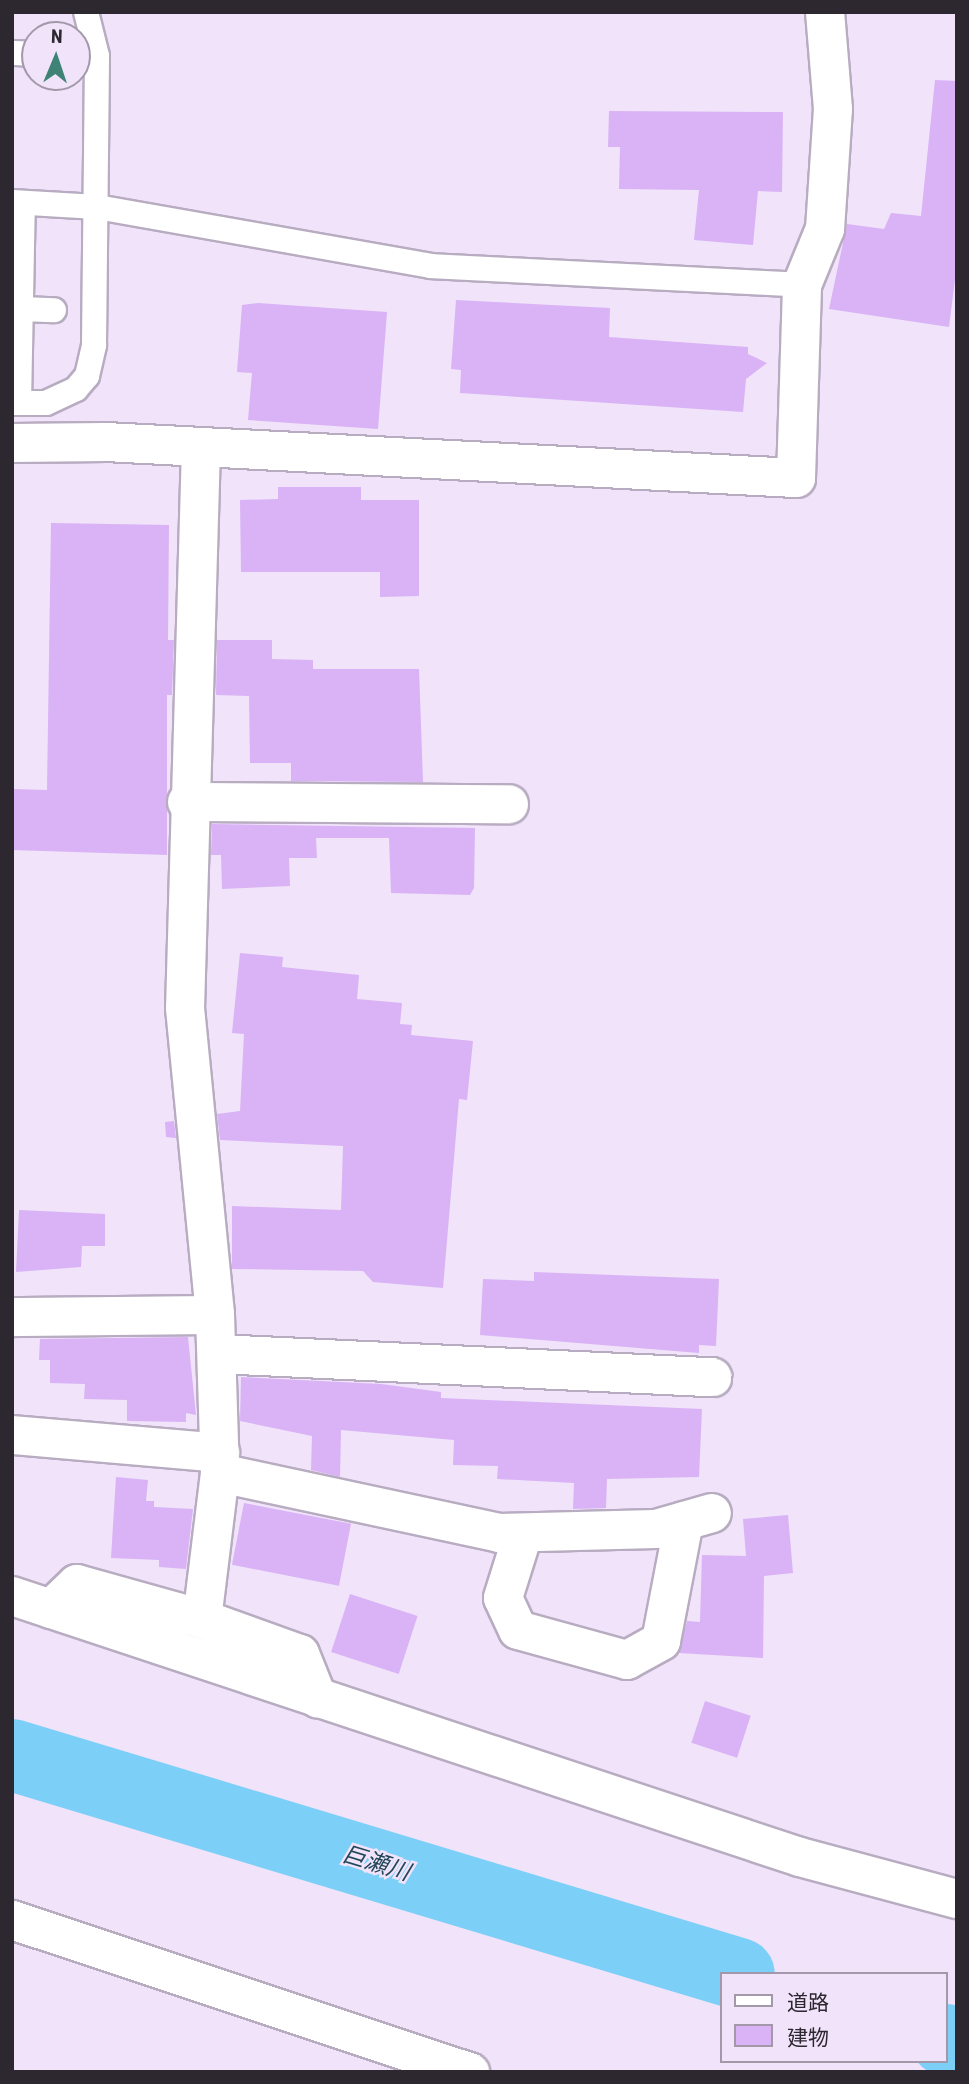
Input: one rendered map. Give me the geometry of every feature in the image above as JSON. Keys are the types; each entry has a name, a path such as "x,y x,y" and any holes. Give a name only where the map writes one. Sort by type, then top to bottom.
{"street":[{"path":"12,443 201,447 796,478 802,285 824,229 833,109 825,12"},
{"path":"201,447 187,803 184,1008 215,1315 220,1463 202,1619"},
{"path":"187,803 509,804"},
{"path":"12,1317 215,1315"},
{"path":"218,1353 712,1377"},
{"path":"12,1435 220,1463 523,1534 656,1529 698,1517 661,1641 627,1660 518,1630 503,1598 523,1534"},
{"path":"51,1609 77,1584 202,1619 300,1654 318,1699"},
{"path":"12,1596 318,1699 426,1728 800,1857 957,1899"},
{"path":"12,1920 470,2072"}],"lane":[{"path":"89,91 97,206 94,345 87,376 46,403 15,403 21,309 18,202 97,206 431,266 802,285"},
{"path":"21,309 54,310"}],"building":[{"path":"935,80 957,81 957,264 949,327 829,309 847,224 884,229 891,213 921,216"},
{"path":"609,111 783,112 782,192 758,191 753,245 694,240 699,190 619,189 620,147 608,147"},
{"path":"456,300 610,308 609,337 748,347 748,354 767,363 746,379 743,412 460,393 461,370 451,369"},
{"path":"258,303 387,312 378,429 248,420 252,373 237,372 242,305"},
{"path":"278,487 361,487 361,500 419,500 419,596 380,597 380,572 241,572 240,500 278,499"},
{"path":"51,523 169,525 168,640 174,640 172,695 167,695 167,855 12,850 12,789 47,790"},
{"path":"217,640 272,640 272,659 313,660 313,669 419,669 423,782 291,781 291,763 250,763 249,696 216,695"},
{"path":"212,824 475,828 474,888 470,895 391,893 389,838 316,838 317,858 289,858 290,886 222,889 221,855 211,855"},
{"path":"240,953 283,957 282,967 359,975 357,999 402,1003 400,1024 412,1025 411,1035 473,1041 467,1100 459,1099 443,1288 373,1282 363,1271 232,1269 232,1206 341,1210 343,1146 220,1140 217,1114 240,1111 244,1034 232,1033"},
{"path":"174,1121 176,1138 166,1137 165,1122"},
{"path":"19,1210 105,1214 105,1246 82,1246 81,1267 16,1272"},
{"path":"534,1272 719,1279 716,1346 699,1345 699,1353 480,1335 483,1279 534,1281"},
{"path":"188,1337 196,1415 186,1413 186,1422 127,1421 127,1400 84,1399 85,1384 50,1383 50,1360 39,1360 40,1339"},
{"path":"241,1377 381,1384 441,1392 441,1398 702,1409 699,1477 607,1479 606,1508 573,1509 574,1483 497,1479 498,1466 453,1465 454,1440 341,1430 340,1477 311,1470 312,1436 240,1421"},
{"path":"116,1477 148,1480 146,1501 154,1501 154,1507 193,1509 186,1569 159,1567 159,1560 111,1558"},
{"path":"244,1503 351,1524 339,1586 232,1565"},
{"path":"788,1515 793,1573 764,1576 763,1658 679,1653 687,1621 700,1622 702,1555 746,1556 743,1519"},
{"path":"350,1594 418,1616 399,1674 331,1652"},
{"path":"705,1701 751,1716 737,1758 691,1743"}],"waterway":[{"name":"巨瀬川","path":"12,1755 732,1972"},
{"name":"巨瀬川","path":"948,2041 957,2044"}]}
